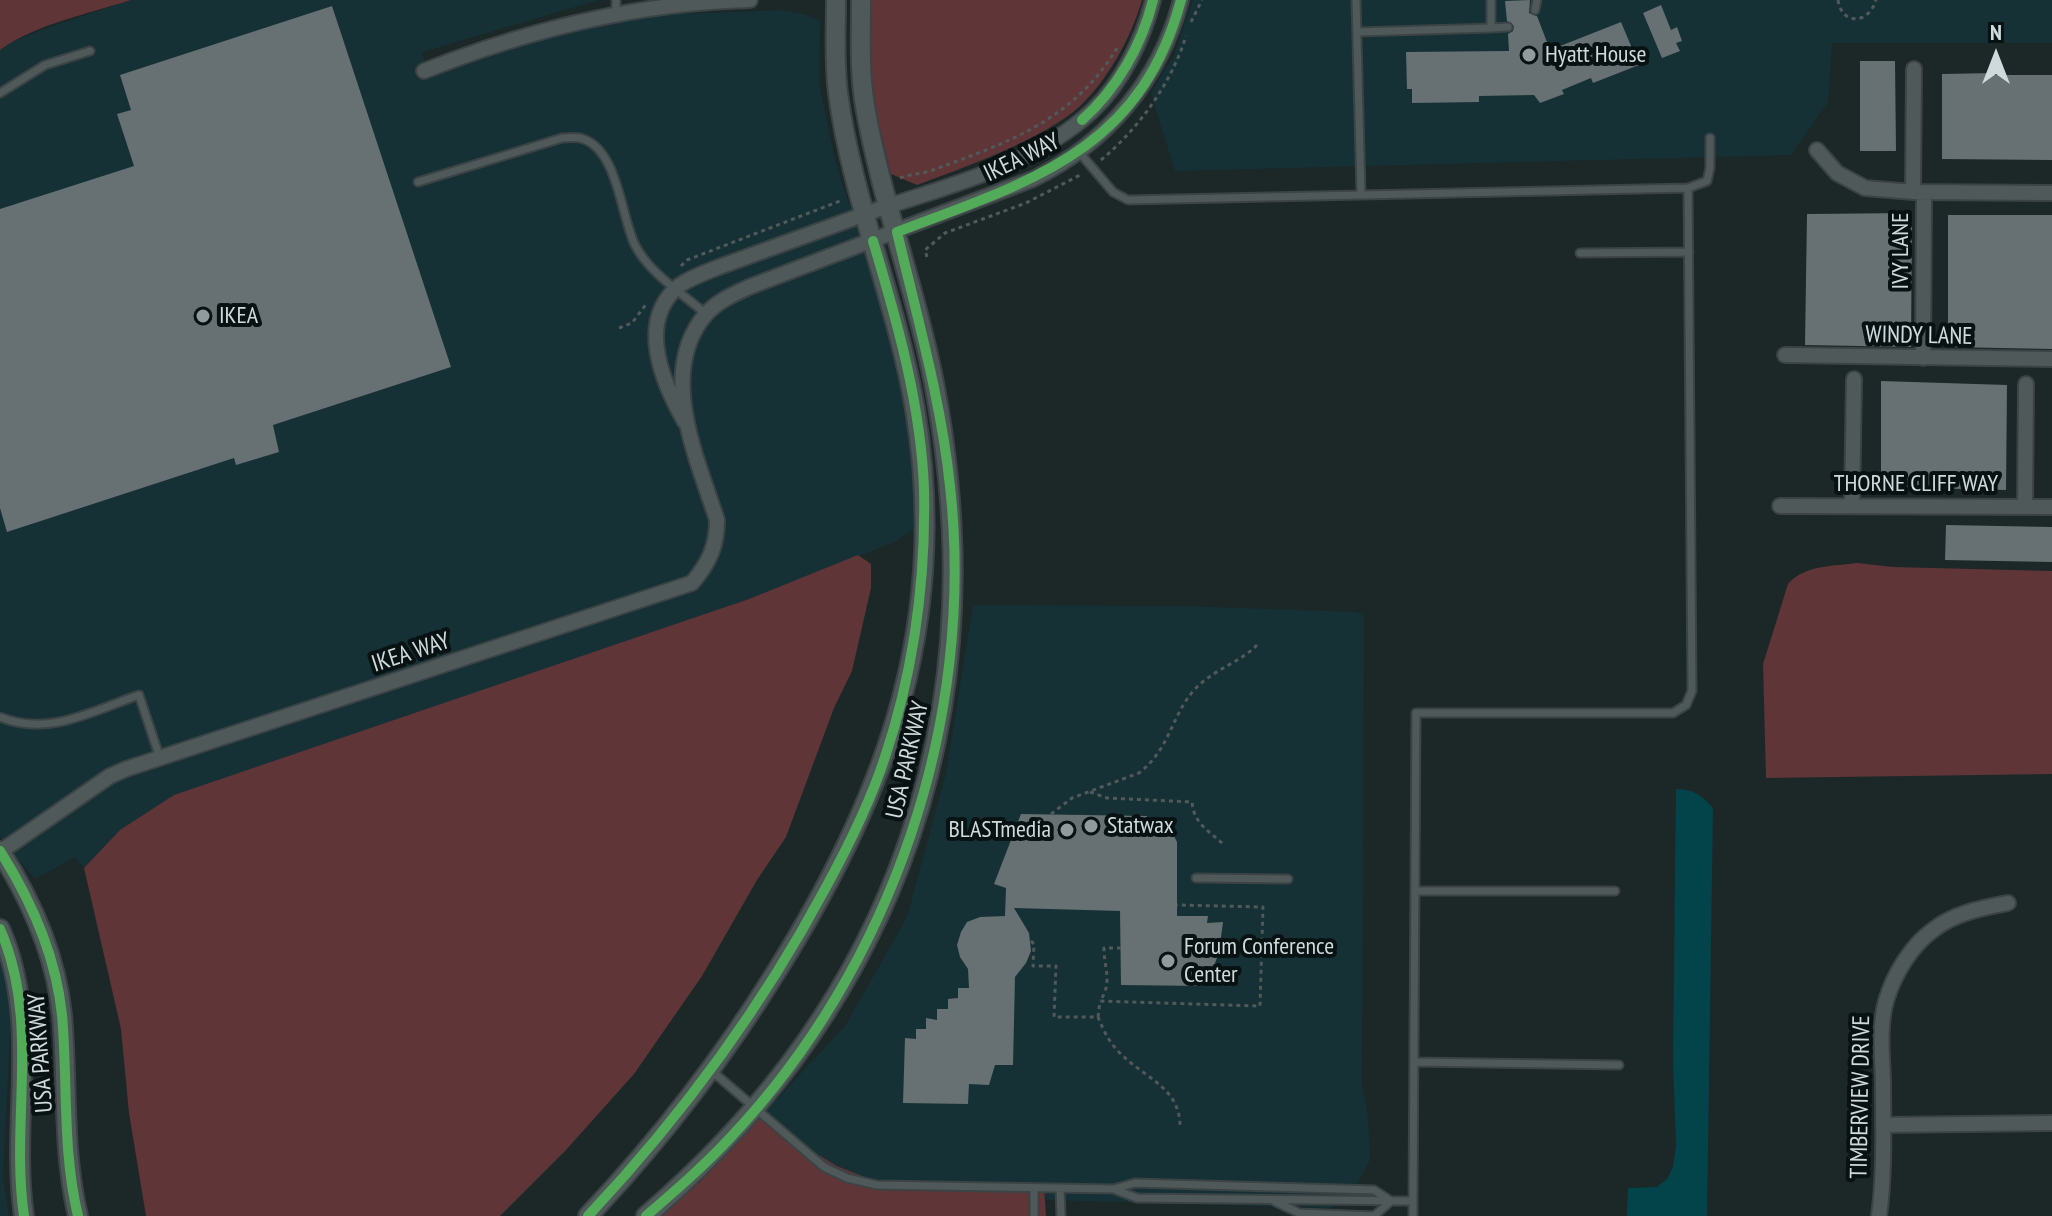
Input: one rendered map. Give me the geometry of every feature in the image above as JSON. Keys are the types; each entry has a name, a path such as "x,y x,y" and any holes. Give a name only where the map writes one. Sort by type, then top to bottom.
{"street":[{"path":"424,71 616,6 750,0"},
{"name":"USA PARKWAY","path":"588,1216 648,1150 711,1070 751,1014 799,936 854,833 885,759 912,655 924,555 921,450 899,336 865,214 838,92 836,0"},
{"name":"USA PARKWAY","path":"646,1216 730,1138 755,1108 821,1021 860,955 886,899 920,805 943,700 954,605 951,489 934,380 865,104 861,0"},
{"name":"IKEA WAY","path":"688,426 672,399 657,359 658,318 666,299 676,289 696,276 719,267 1031,153 1067,131 1096,108 1111,90 1134,50 1153,0"},
{"name":"IKEA WAY","path":"0,851 110,776 692,583 713,552 717,520 688,426 682,380 684,359 706,314 720,302 749,287 1033,179 1079,152 1112,124 1150,74 1167,43 1181,0"},
{"name":"IVY LANE","path":"1914,69 1923,358"},
{"path":"1817,150 1837,173 1865,188 1918,192 2052,193"},
{"name":"WINDY LANE","path":"1785,355 2052,359"},
{"path":"1852,506 1854,379"},
{"path":"2025,507 2026,384"},
{"name":"THORNE CLIFF WAY","path":"1780,506 2052,507"},
{"name":"USA PARKWAY","path":"0,851 35,916 56,981 62,1014 68,1147 78,1216"},
{"name":"TIMBERVIEW DRIVE","path":"1879,1216 1883,1125 1882,1033 1886,1002 1902,964 1935,928 1974,910 2008,903"},
{"name":"USA PARKWAY","path":"0,929 15,972 23,1031 19,1172 24,1216"},
{"path":"1883,1125 2052,1123"}],"lane":[{"path":"1356,0 1361,194"},
{"path":"1491,0 1491,28"},
{"path":"1535,10 1537,0"},
{"path":"1357,32 1508,27"},
{"path":"0,93 45,65 90,51"},
{"path":"418,182 562,138 581,138 593,144 612,170 634,245 657,272 706,314"},
{"path":"1079,152 1113,192 1128,200 1688,188 1707,181 1710,138"},
{"path":"1413,1216 1416,713 1673,713 1686,705 1692,691 1688,188"},
{"path":"1580,253 1689,252"},
{"path":"0,717 34,726 55,725 139,695 160,758"},
{"path":"1196,878 1288,879"},
{"path":"1415,891 1615,891"},
{"path":"1414,1062 1619,1065"},
{"path":"711,1070 824,1167 847,1178 877,1185 1114,1189 1135,1183 1374,1190 1391,1201"},
{"path":"1034,1188 1034,1216"},
{"path":"1060,1188 1061,1216"},
{"path":"1297,1188 1297,1200"},
{"path":"1114,1189 1137,1198 1413,1201"},
{"path":"1272,1200 1299,1213 1374,1216 1391,1201"}],"path":[{"path":"1838,0 1844,14 1853,18 1863,18 1871,13 1876,0"},
{"path":"900,178 998,145 1044,123 1083,94 1122,40"},
{"path":"677,271 687,260 840,201"},
{"path":"619,328 632,323 648,301"},
{"path":"1051,814 1072,798 1146,768 1165,745 1180,710 1194,691 1217,671 1257,645"},
{"path":"1090,792 1107,798 1192,802 1200,825 1225,846"},
{"path":"1100,1001 1260,1006 1263,907 1177,905"},
{"path":"1031,941 1034,944 1033,966 1056,966 1054,1017 1098,1017"},
{"path":"1121,948 1104,948 1109,978 1107,991 1100,1001 1098,1017 1109,1041 1121,1055 1160,1084 1173,1099 1180,1110 1180,1126"}],"shaded area":[{"path":"0,0 131,0 29,33 0,50"},
{"path":"131,0 599,0 422,52 429,77 551,35 656,15 782,10 820,21 819,84 836,164 883,309 907,418 916,527 895,542 749,599 120,830 84,868 75,857 35,879 0,837 0,50 9,43 44,29"},
{"path":"871,0 1142,0 1117,58 1100,84 1079,107 1024,141 917,185 891,174 871,93 868,57"},
{"path":"1193,0 2052,0 2052,43 1832,43 1828,102 1791,155 1175,171 1151,93 1174,55"},
{"path":"858,555 871,564 871,588 852,671 834,708 786,837 757,880 702,976 634,1074 566,1150 500,1216 146,1216 129,1113 121,1029 84,868 120,830 174,795 749,599"},
{"path":"1857,563 1893,567 2052,571 2052,774 1766,778 1763,664 1788,584 1811,570"},
{"path":"973,605 1183,606 1356,612 1364,616 1362,1085 1368,1117 1370,1160 1351,1196 1330,1208 1046,1200 1044,1186 880,1183 837,1166 804,1146 764,1113 845,1026 907,917 946,773"},
{"path":"0,956 11,1013 3,1178 9,1216 0,1216"},
{"path":"764,1113 804,1146 837,1166 880,1183 1044,1185 1046,1216 661,1216 701,1181"}],"water":[{"path":"1676,789 1697,794 1713,808 1707,1216 1627,1216 1628,1188 1657,1187 1667,1179 1673,1167 1676,1146 1673,1060"}],"building":[{"name":"Hyatt House","path":"1530,0 1529,13 1537,16 1550,50 1621,22 1639,65 1593,83 1591,78 1562,90 1564,94 1540,103 1534,95 1479,96 1479,102 1412,103 1412,89 1407,89 1406,52 1509,51 1508,34 1514,26 1507,21 1505,1"},
{"path":"1661,5 1671,30 1677,27 1682,41 1676,43 1680,51 1662,58 1643,13"},
{"path":"332,6 451,367 273,425 279,452 236,465 234,458 7,532 0,508 0,209 134,166 117,114 131,110 120,75"},
{"path":"1860,61 1895,61 1896,151 1860,151"},
{"path":"1942,74 2052,75 2052,160 1942,159"},
{"path":"1912,213 1911,347 1805,345 1807,214"},
{"path":"1948,215 2052,215 2052,349 1948,347"},
{"path":"1881,381 2007,385 2006,490 1881,487"},
{"path":"1946,525 2052,527 2052,562 1945,560"},
{"name":"Forum Conference Center","path":"1021,814 1147,816 1147,825 1158,826 1173,834 1177,842 1177,916 1208,916 1207,923 1223,922 1219,952 1209,980 1202,981 1201,986 1121,985 1120,911 1014,908 1029,933 1031,951 1015,977 1013,1065 995,1065 989,1085 969,1084 968,1104 903,1103 905,1038 916,1039 916,1029 926,1029 926,1018 937,1020 937,1009 948,1009 948,999 958,998 958,988 969,988 968,969 957,945 961,932 967,922 980,917 1005,916 1006,888 994,884"}],"cycle path":[{"path":"1082,120 1117,80 1135,50 1153,0"},
{"path":"646,1216 730,1138 787,1070 836,997 878,918 910,836 935,750 949,663 955,574 950,486 935,390 897,232 1034,177 1073,155 1108,127 1138,94 1162,52 1181,0"},
{"path":"588,1216 687,1101 774,977 858,824 895,724 916,624 923,557 924,489 913,395 873,241"},
{"path":"0,851 40,929 59,993 70,1166 78,1216"},
{"path":"0,929 12,964 22,1035 20,1144 24,1216"}],"place":[{"name":"Hyatt House","path":"1529,55"},
{"name":"IKEA","path":"203,316"},
{"name":"Statwax","path":"1091,826"},
{"name":"BLASTmedia","path":"1067,830"},
{"name":"Forum Conference Center","path":"1168,961"}]}
